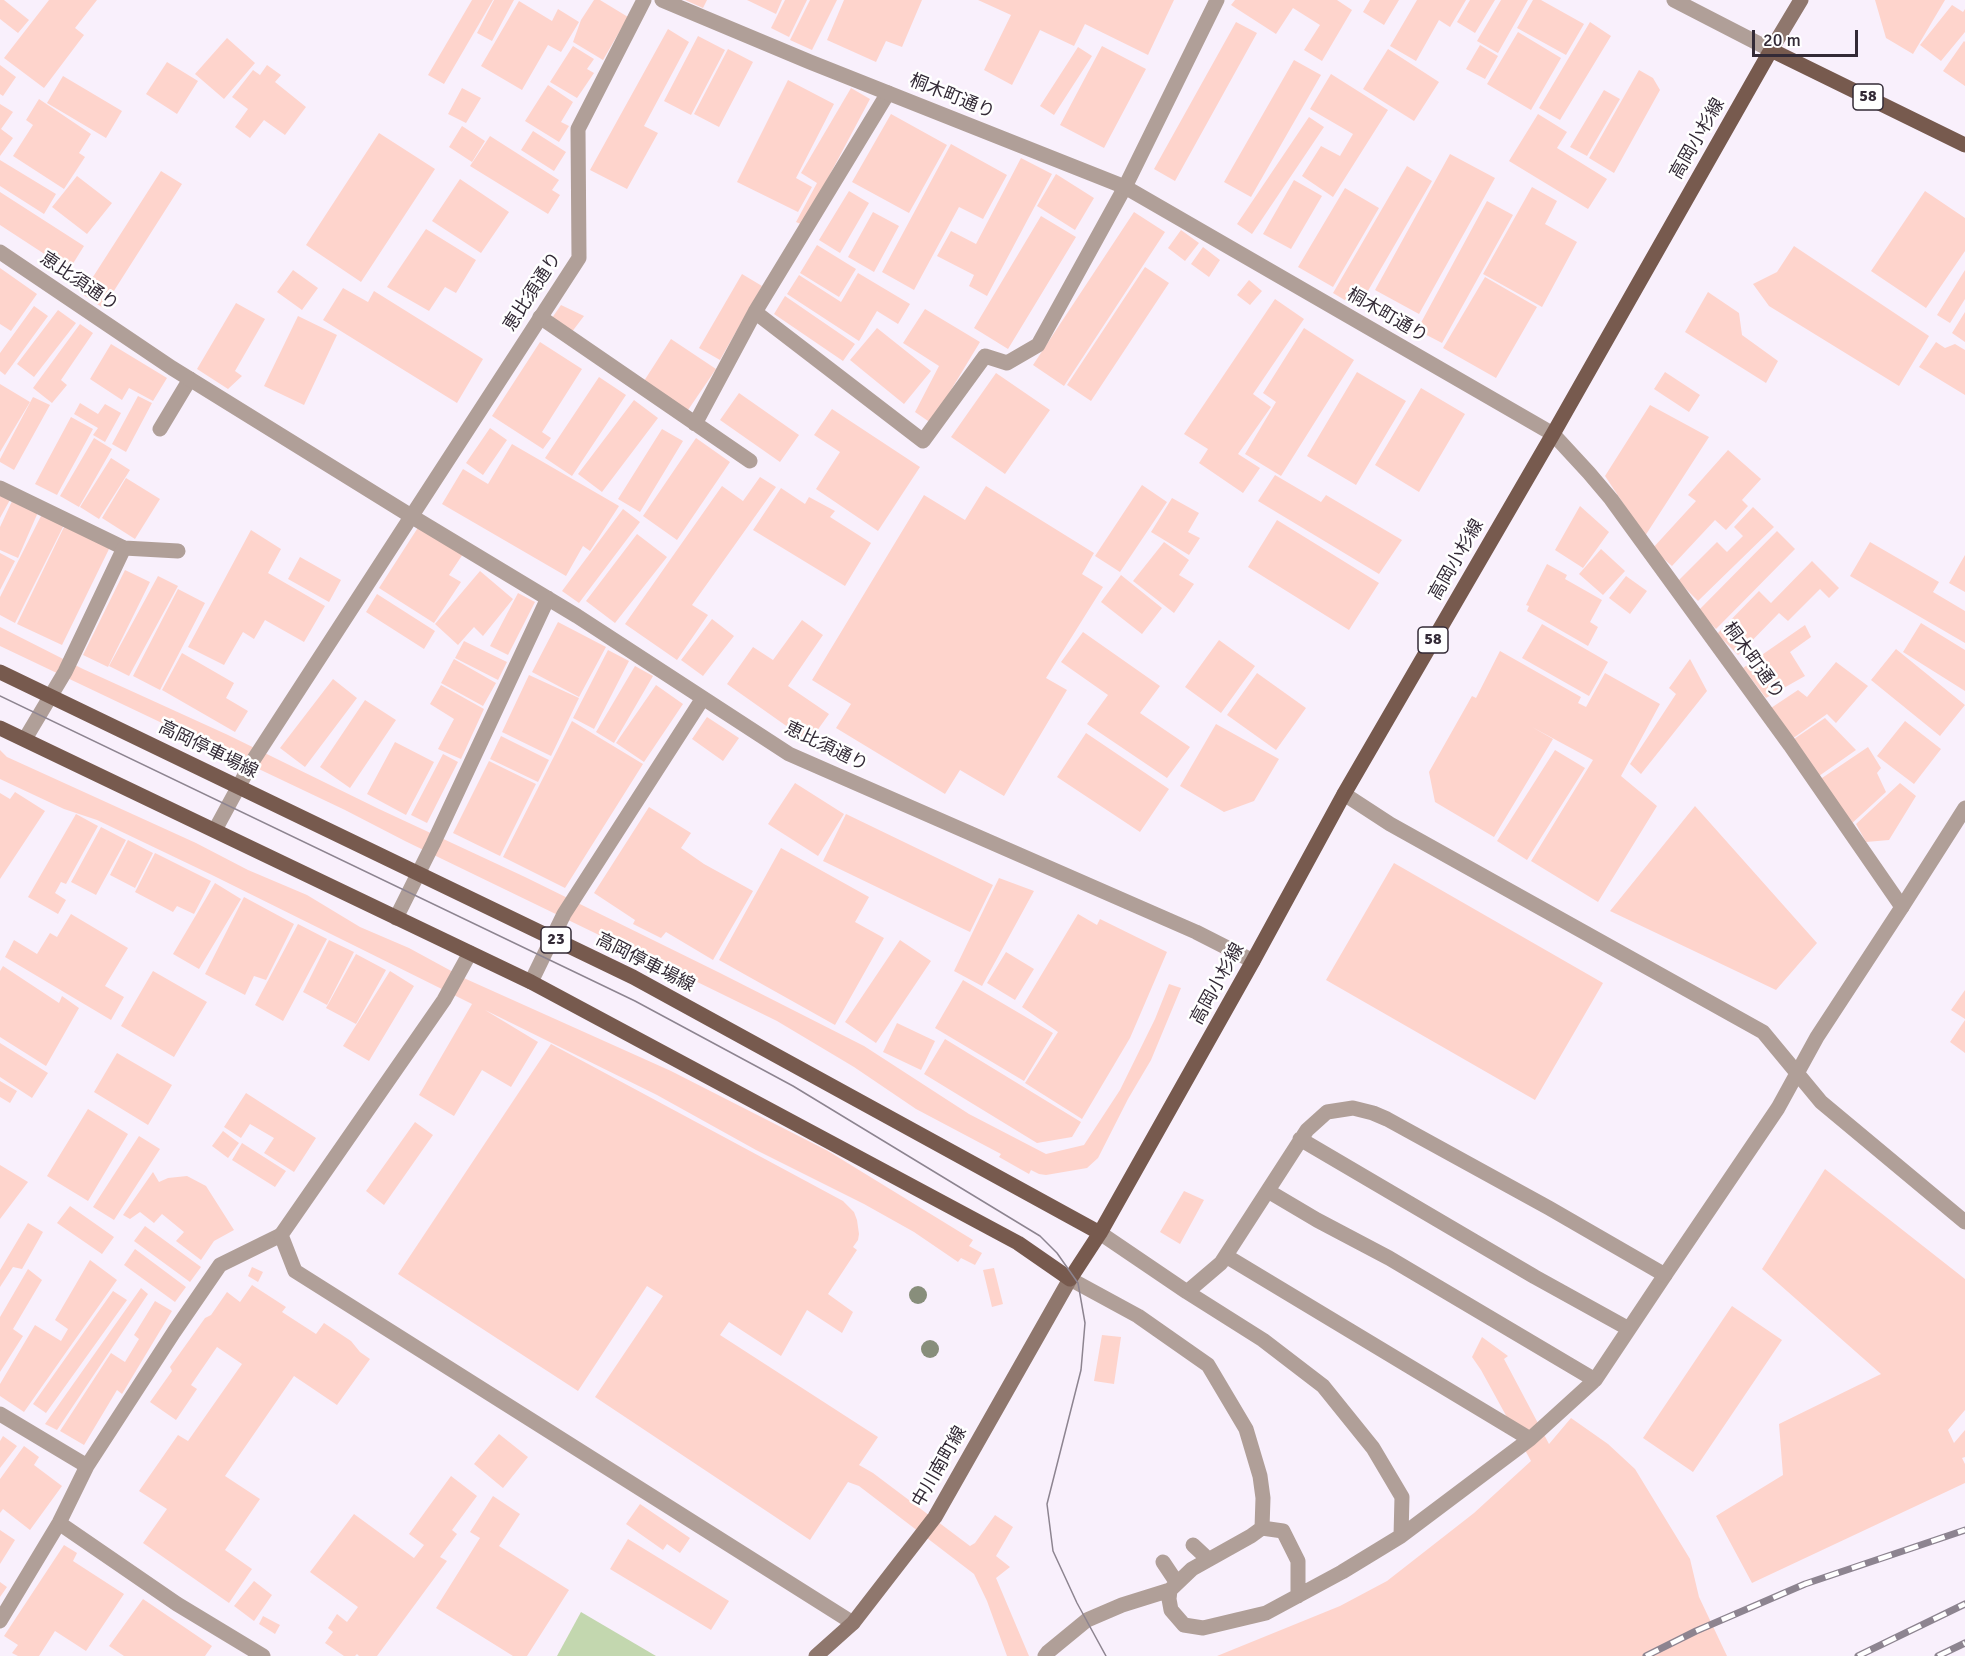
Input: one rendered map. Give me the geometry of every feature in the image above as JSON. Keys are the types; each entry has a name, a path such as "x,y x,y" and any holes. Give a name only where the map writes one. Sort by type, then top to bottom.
{"main road":[{"path":"1771,50 1801,0"},
{"name":"58","path":"1771,50 1965,145"},
{"name":"高岡小杉線","path":"1070,1279 1100,1233 1344,794 1553,434 1771,50"},
{"name":"高岡停車場線","path":"0,672 633,977 1100,1233"},
{"path":"0,728 531,982 1018,1243 1070,1279"},
{"name":"中川南町線","path":"816,1656 853,1623 935,1517 1070,1279"}],"street":[{"name":"恵比須通り","path":"215,830 252,762 579,258 578,129 644,0"},
{"name":"桐木町通り","path":"662,0 1125,187 1553,434 1611,500 1790,745 1902,907"},
{"path":"756,312 923,441 985,356 1007,363 1038,345 1125,187 1217,0"},
{"path":"1674,0 1771,50"},
{"path":"695,423 756,312 888,93"},
{"name":"恵比須通り","path":"0,252 190,379 548,598 789,754 1196,932 1253,961"},
{"path":"540,317 750,461"},
{"path":"160,429 190,379"},
{"path":"0,488 124,548 178,550"},
{"path":"25,740 65,672 124,548"},
{"path":"396,918 548,598"},
{"path":"531,982 564,914 703,698"},
{"path":"1344,794 1390,824 1763,1032 1821,1102 1965,1222"},
{"path":"1298,1596 1298,1561 1283,1531 1262,1528 1192,1569 1174,1587 1169,1599 1171,1611 1184,1625 1203,1628 1266,1613 1298,1596 1342,1572 1401,1536 1530,1439 1595,1380 1778,1108 1817,1037 1965,808"},
{"path":"0,1621 59,1523 87,1466 220,1265 281,1235 444,1000 470,953"},
{"path":"1187,1292 1221,1263 1307,1130 1327,1112 1353,1108 1373,1113 1549,1208 1665,1275"},
{"path":"1300,1139 1535,1277 1629,1329"},
{"path":"1268,1191 1389,1258 1595,1380"},
{"path":"1100,1233 1263,1340 1323,1386 1373,1448 1402,1497 1401,1536"},
{"path":"281,1235 295,1271 853,1623"},
{"path":"1226,1256 1530,1439"},
{"path":"1070,1279 1138,1316 1208,1365 1246,1429 1260,1476 1263,1498 1262,1528"},
{"path":"0,1414 87,1466"},
{"path":"59,1523 177,1604 263,1656"},
{"path":"1193,1545 1208,1559"},
{"path":"1163,1562 1174,1587"},
{"path":"1047,1655 1087,1620 1174,1587"}],"green space":[{"path":"581,1612 656,1656 557,1656"}],"building":[{"path":"0,0 4,0 29,20 18,33 0,19"},
{"path":"49,0 97,0 75,28 84,35 44,88 4,58"},
{"path":"472,0 493,0 444,84 428,75"},
{"path":"494,0 514,0 492,41 477,33"},
{"path":"594,0 600,0 628,17 603,60 573,42 581,20"},
{"path":"685,0 707,0 703,8"},
{"path":"747,0 782,0 776,14"},
{"path":"785,0 807,0 789,37 771,28"},
{"path":"810,0 837,0 812,50 790,40"},
{"path":"844,0 922,0 902,47 886,41 876,62 827,40"},
{"path":"978,0 1174,0 1148,55 1085,24 1074,46 1040,30 1012,85 984,70 1011,15"},
{"path":"1235,0 1337,0 1352,10 1322,61 1304,50 1320,25 1293,8 1276,34 1231,5"},
{"path":"1370,0 1399,0 1384,25 1363,12"},
{"path":"1417,0 1466,0 1450,27 1439,20 1416,61 1390,46"},
{"path":"1470,0 1495,0 1475,33 1457,22"},
{"path":"1501,0 1528,0 1498,53 1477,41"},
{"path":"1533,0 1541,0 1584,24 1566,55 1517,28"},
{"path":"1875,0 1945,0 1913,54 1886,38"},
{"path":"519,1 552,21 558,9 579,22 561,52 548,45 522,90 481,66"},
{"path":"1952,5 1963,12 1965,9 1965,32 1941,61 1920,45"},
{"path":"1236,22 1257,33 1175,181 1154,169"},
{"path":"1590,22 1611,36 1560,120 1539,108"},
{"path":"668,29 689,42 644,126 658,133 627,189 590,170"},
{"path":"1518,32 1561,58 1531,110 1487,84"},
{"path":"698,36 725,50 691,115 664,101"},
{"path":"227,38 255,63 224,99 195,74"},
{"path":"1965,42 1965,86 1943,71"},
{"path":"1480,45 1498,56 1485,79 1466,69"},
{"path":"573,46 594,59 587,69 594,73 577,98 550,82"},
{"path":"1102,46 1146,69 1104,148 1060,125"},
{"path":"1078,47 1092,56 1054,115 1040,106"},
{"path":"728,49 753,62 719,127 694,114"},
{"path":"1388,49 1439,82 1414,121 1363,89"},
{"path":"1294,60 1321,75 1251,197 1224,182"},
{"path":"167,62 198,81 177,114 146,94"},
{"path":"0,65 16,77 3,96 0,94"},
{"path":"267,65 281,75 275,82 306,107 285,135 264,120 250,138 235,127 248,109 232,97 253,70 260,75"},
{"path":"1639,70 1653,78 1660,90 1614,173 1589,158"},
{"path":"1331,74 1388,110 1333,197 1302,176 1321,146 1340,156 1353,134 1310,109"},
{"path":"63,76 122,111 106,138 47,103"},
{"path":"788,80 834,104 796,178 812,187 798,212 737,182"},
{"path":"548,85 573,102 561,122 569,126 559,142 525,121"},
{"path":"462,88 481,98 466,123 448,114"},
{"path":"851,88 870,99 803,225 796,222 817,183 801,173"},
{"path":"1604,90 1620,99 1587,156 1570,147"},
{"path":"39,99 91,134 79,153 85,157 64,189 13,156 33,125 26,120"},
{"path":"0,104 13,112 1,129 13,138 0,156"},
{"path":"891,114 947,145 909,213 852,182"},
{"path":"1538,114 1567,132 1557,148 1607,179 1588,209 1509,161"},
{"path":"1309,117 1324,127 1252,234 1237,224"},
{"path":"462,126 485,141 472,162 449,147"},
{"path":"533,131 566,152 554,171 521,150"},
{"path":"379,133 435,169 361,282 306,245"},
{"path":"490,136 559,180 552,190 560,195 548,214 470,166"},
{"path":"951,144 1007,175 983,219 959,207 914,290 882,272"},
{"path":"1450,154 1495,178 1419,314 1375,290"},
{"path":"1021,158 1052,174 987,296 969,286 974,275 937,256 951,231 976,244"},
{"path":"0,160 56,194 44,214 0,186"},
{"path":"1407,166 1432,181 1358,308 1333,293"},
{"path":"161,171 182,184 103,308 82,294"},
{"path":"1056,174 1094,198 1075,230 1037,206"},
{"path":"77,176 112,203 87,234 52,207"},
{"path":"460,179 509,212 481,253 432,221"},
{"path":"1294,180 1322,196 1291,249 1263,234"},
{"path":"1532,187 1557,201 1545,224 1577,242 1542,307 1483,274"},
{"path":"1345,188 1379,208 1333,287 1298,267"},
{"path":"849,191 869,203 840,253 819,240"},
{"path":"1925,191 1965,218 1965,251 1926,308 1871,271"},
{"path":"0,192 84,246 69,270 0,225"},
{"path":"1487,201 1513,215 1442,343 1417,330"},
{"path":"873,212 899,226 874,272 848,257"},
{"path":"1134,212 1165,232 1064,386 1033,365"},
{"path":"1041,216 1076,237 1008,349 974,328"},
{"path":"426,229 476,260 456,293 445,287 429,311 387,287"},
{"path":"1181,230 1199,243 1185,261 1168,248"},
{"path":"817,245 856,269 839,297 800,273"},
{"path":"1794,246 1929,336 1899,386 1769,306 1753,284 1777,272"},
{"path":"1203,247 1220,260 1209,277 1191,264"},
{"path":"1145,267 1169,283 1091,401 1067,385"},
{"path":"0,268 37,294 11,331 0,324"},
{"path":"293,270 318,288 302,310 277,292"},
{"path":"1965,270 1965,299 1950,323 1937,315"},
{"path":"858,273 910,304 898,324 877,311 859,341 787,294 799,275 841,302"},
{"path":"742,274 762,286 720,360 699,348"},
{"path":"1485,277 1537,307 1496,378 1443,348"},
{"path":"1249,280 1262,291 1250,305 1237,295"},
{"path":"343,288 368,302 374,291 483,359 457,403 323,320"},
{"path":"1708,292 1739,313 1742,335 1778,361 1766,383 1685,332"},
{"path":"785,296 855,344 843,361 774,314"},
{"path":"1275,299 1304,319 1253,394 1271,407 1238,454 1260,468 1243,493 1199,463 1208,449 1184,434"},
{"path":"236,303 265,319 235,371 242,376 228,389 197,369"},
{"path":"561,305 584,316 568,337 547,325"},
{"path":"34,306 48,316 5,375 0,371 0,353"},
{"path":"925,309 980,342 931,423 915,412 939,366 903,343"},
{"path":"58,310 76,323 34,377 17,364"},
{"path":"1965,312 1965,342 1952,333"},
{"path":"298,316 337,335 304,405 264,386"},
{"path":"80,324 93,333 61,380 67,385 52,403 33,388"},
{"path":"877,328 931,371 904,404 850,360"},
{"path":"1304,328 1354,360 1281,476 1245,454 1276,402 1263,393"},
{"path":"671,339 716,369 688,410 644,381"},
{"path":"540,342 582,369 542,432 551,438 543,449 492,416"},
{"path":"1936,342 1945,348 1955,344 1965,350 1965,395 1919,367"},
{"path":"111,344 167,378 153,401 129,388 122,400 90,379"},
{"path":"1357,372 1406,401 1356,485 1307,456"},
{"path":"1665,372 1700,395 1689,412 1654,389"},
{"path":"996,373 1050,410 1005,474 951,437"},
{"path":"599,377 626,395 572,476 545,458"},
{"path":"0,384 30,402 0,452"},
{"path":"1421,388 1465,414 1419,492 1375,465"},
{"path":"739,393 799,435 780,462 720,420"},
{"path":"138,396 152,403 126,452 112,444"},
{"path":"33,397 50,405 14,470 0,462 0,459"},
{"path":"634,400 658,418 602,492 578,474"},
{"path":"80,403 98,414 105,404 121,413 105,442 93,435 98,428 74,414"},
{"path":"1650,405 1709,437 1645,536 1605,476"},
{"path":"832,409 920,467 878,531 816,489 840,452 814,435"},
{"path":"71,417 93,429 57,495 35,484"},
{"path":"490,428 507,440 483,475 466,463"},
{"path":"662,429 683,441 640,512 618,499"},
{"path":"94,438 112,449 79,507 60,496"},
{"path":"696,438 730,462 677,540 643,516"},
{"path":"512,444 619,506 590,551 583,546 566,576 442,504 463,469 488,484"},
{"path":"1728,450 1761,479 1742,500 1748,506 1726,530 1715,520 1672,566 1652,549 1696,501 1688,495"},
{"path":"111,458 130,470 99,519 80,507"},
{"path":"1275,475 1321,502 1326,495 1402,540 1379,574 1258,501"},
{"path":"760,477 776,487 692,605 708,615 677,660 625,624 722,486 743,501"},
{"path":"126,478 160,499 135,539 102,518"},
{"path":"1142,485 1167,502 1120,572 1095,556"},
{"path":"986,486 1094,553 1082,574 1103,587 1046,678 1067,690 1004,796 960,770 945,794 836,728 851,704 812,680 924,495 965,520"},
{"path":"781,488 805,504 809,497 835,511 830,517 871,543 845,586 753,530"},
{"path":"0,492 11,498 0,518"},
{"path":"1172,498 1199,513 1188,532 1200,538 1189,555 1151,532"},
{"path":"13,499 39,510 18,558 0,550 0,527"},
{"path":"1580,506 1609,532 1583,568 1555,550"},
{"path":"1753,507 1774,527 1698,601 1678,581 1717,542 1727,552 1743,536 1734,527"},
{"path":"623,509 640,522 579,603 562,591"},
{"path":"42,514 64,525 15,623 0,615 0,597"},
{"path":"1277,520 1379,583 1349,630 1248,567"},
{"path":"65,525 110,547 62,645 17,624"},
{"path":"419,526 463,554 449,575 461,582 434,623 379,588"},
{"path":"251,530 281,549 268,573 325,606 304,642 265,620 254,639 243,632 224,665 188,647"},
{"path":"1777,531 1795,549 1716,629 1698,611"},
{"path":"637,534 667,557 615,623 586,601"},
{"path":"1164,542 1189,560 1179,575 1194,584 1174,613 1133,581"},
{"path":"1870,542 1939,582 1933,592 1965,611 1965,643 1850,576"},
{"path":"1601,549 1625,571 1603,595 1579,574"},
{"path":"0,553 15,561 0,590"},
{"path":"1965,555 1965,592 1949,583"},
{"path":"300,557 341,580 329,602 288,579"},
{"path":"1812,561 1839,588 1829,598 1820,589 1788,621 1779,613 1738,655 1717,634 1759,591 1771,603"},
{"path":"1547,564 1567,575 1565,579 1602,600 1590,622 1598,627 1588,646 1527,611 1529,606 1526,605"},
{"path":"125,570 150,582 108,667 83,655"},
{"path":"480,571 513,599 483,636 474,627 458,645 435,624"},
{"path":"1121,575 1162,608 1142,634 1101,602"},
{"path":"158,576 178,586 129,676 109,666"},
{"path":"1626,576 1647,591 1630,614 1609,598"},
{"path":"178,589 205,603 160,690 133,676"},
{"path":"518,593 535,602 508,655 490,646"},
{"path":"377,594 435,631 424,649 366,612"},
{"path":"712,619 734,636 703,676 681,660"},
{"path":"802,620 823,635 788,686 829,714 809,742 727,684 753,647 773,660"},
{"path":"558,622 606,647 579,697 532,672"},
{"path":"1921,623 1965,650 1965,691 1903,652"},
{"path":"1542,624 1608,662 1589,696 1522,658"},
{"path":"1805,625 1811,637 1790,652 1805,676 1766,698 1743,668"},
{"path":"0,627 83,669 228,735 525,877 720,973 864,1046 969,1114 1046,1154 1084,1145 1120,1090 1155,1019 1169,984 1181,988 1151,1060 1098,1158 1087,1168 1046,1175 1031,1170 1029,1174 999,1157 1001,1154 916,1109 854,1067 777,1021 683,975 635,957 597,934 345,810 0,646"},
{"path":"1083,632 1160,686 1140,713 1190,747 1167,778 1087,724 1108,695 1061,662"},
{"path":"1219,640 1255,666 1221,713 1185,687"},
{"path":"464,641 507,662 498,680 455,658"},
{"path":"1896,649 1965,705 1940,736 1871,680"},
{"path":"608,650 629,661 594,729 573,718"},
{"path":"1500,651 1581,697 1578,703 1586,707 1605,673 1660,704 1621,776 1657,806 1598,902 1531,861 1593,760 1532,727 1553,739 1494,837 1435,802 1429,772 1472,696 1476,698"},
{"path":"182,653 234,683 226,698 248,711 235,732 162,690"},
{"path":"454,659 496,683 483,706 441,683"},
{"path":"1690,659 1707,691 1641,774 1630,764 1676,694 1669,688"},
{"path":"1836,662 1868,686 1836,723 1827,714 1792,739 1768,710 1798,690 1807,697"},
{"path":"635,666 653,676 614,743 596,732"},
{"path":"1257,673 1306,708 1276,750 1227,715"},
{"path":"529,675 579,698 551,756 502,732"},
{"path":"333,679 357,698 305,767 280,748"},
{"path":"441,685 484,709 461,759 438,749 454,719 430,704"},
{"path":"656,685 683,704 644,762 616,743"},
{"path":"365,700 396,720 350,788 320,767"},
{"path":"707,717 739,738 723,761 692,739"},
{"path":"1825,718 1856,750 1819,776 1794,739"},
{"path":"572,721 643,764 565,888 503,857"},
{"path":"1905,721 1941,749 1914,784 1877,756"},
{"path":"1216,724 1279,759 1254,801 1224,812 1180,786"},
{"path":"1086,733 1169,789 1140,832 1057,777"},
{"path":"501,736 549,760 538,782 490,759"},
{"path":"395,742 434,762 406,815 367,794"},
{"path":"1868,747 1881,768 1877,773 1886,792 1849,826 1819,780"},
{"path":"0,750 7,757 196,843 248,870 307,895 360,927 409,948 466,979 671,1071 828,1151 973,1240 969,1246 982,1253 975,1265 961,1258 958,1262 914,1232 864,1204 756,1150 657,1095 485,1010 538,1042 511,1087 482,1070 454,1116 419,1095 472,1004 97,820 64,809 0,779"},
{"path":"1555,750 1585,768 1527,860 1497,841"},
{"path":"443,754 458,762 427,823 411,815"},
{"path":"489,761 536,784 500,856 453,833"},
{"path":"795,783 844,814 818,856 768,824"},
{"path":"1900,783 1916,796 1889,840 1866,842 1856,824"},
{"path":"15,792 45,811 0,879 0,793 10,799"},
{"path":"1695,806 1817,943 1776,990 1610,911"},
{"path":"649,807 691,833 681,848 704,864 753,891 713,960 666,932 661,938 633,924 635,920 594,893"},
{"path":"76,814 98,826 66,884 61,882 55,893 66,900 58,914 28,897"},
{"path":"846,814 993,885 970,932 823,861"},
{"path":"101,827 126,840 96,895 71,882"},
{"path":"128,840 153,853 135,888 110,875"},
{"path":"781,848 869,897 855,922 884,938 835,1025 719,960"},
{"path":"155,853 211,881 194,914 177,906 173,912 135,892"},
{"path":"1394,863 1603,983 1535,1100 1326,980"},
{"path":"999,878 1034,891 982,986 954,971"},
{"path":"215,883 241,899 199,969 173,954"},
{"path":"244,897 294,924 266,980 254,976 245,995 205,974"},
{"path":"71,914 128,948 105,986 124,997 111,1020 5,957 14,940 37,954 50,933 57,937"},
{"path":"1078,914 1097,925 1100,919 1167,952 1130,1038 1082,1119 1025,1083 1058,1032 1022,1007"},
{"path":"298,924 327,939 283,1021 255,1005"},
{"path":"329,940 354,952 327,1005 303,992"},
{"path":"900,940 931,961 876,1043 845,1022"},
{"path":"1006,952 1034,969 1015,1000 987,983"},
{"path":"356,954 386,970 356,1024 326,1008"},
{"path":"3,966 59,1003 62,996 79,1008 46,1066 0,1037 0,971"},
{"path":"153,971 207,1002 174,1057 121,1026"},
{"path":"390,971 414,986 369,1061 343,1046"},
{"path":"963,980 1053,1033 1024,1081 935,1028"},
{"path":"1965,990 1965,1019 1951,1010"},
{"path":"1965,1020 1965,1053 1950,1042"},
{"path":"897,1023 935,1041 921,1070 883,1052"},
{"path":"945,1039 1081,1122 1072,1137 1037,1143 924,1074"},
{"path":"0,1043 48,1073 32,1098 0,1077"},
{"path":"551,1044 843,1201 854,1212 859,1234 853,1247 857,1250 828,1294 853,1312 842,1333 807,1310 781,1356 729,1322 720,1335 878,1437 859,1465 970,1546 975,1543 995,1515 1013,1527 996,1556 1010,1567 996,1578 1029,1656 1007,1656 987,1601 974,1574 859,1486 848,1482 810,1540 595,1397 663,1296 647,1286 578,1391 398,1274"},
{"path":"117,1053 172,1085 148,1125 94,1092"},
{"path":"0,1081 17,1091 10,1103 0,1097"},
{"path":"246,1093 316,1138 294,1172 264,1153 274,1138 250,1124 241,1138 224,1127"},
{"path":"88,1109 128,1134 88,1201 47,1176"},
{"path":"415,1122 433,1135 384,1205 366,1191"},
{"path":"223,1131 239,1143 228,1158 212,1146"},
{"path":"139,1136 160,1149 114,1220 93,1207"},
{"path":"242,1143 286,1171 275,1187 232,1160"},
{"path":"0,1165 28,1182 0,1219"},
{"path":"1825,1169 1965,1279 1965,1410 1948,1430 1954,1443 1965,1430 1965,1457 1962,1458 1965,1464 1965,1483 1752,1583 1716,1516 1783,1475 1779,1424 1881,1374 1762,1269"},
{"path":"153,1172 159,1182 168,1178 187,1176 206,1186 234,1230 214,1241 201,1260 176,1241 184,1232 162,1214 154,1223 140,1212 130,1219 123,1215"},
{"path":"1184,1191 1204,1200 1180,1244 1160,1232"},
{"path":"70,1206 114,1237 102,1254 57,1223"},
{"path":"28,1223 43,1232 22,1269 13,1267 0,1287 0,1270"},
{"path":"145,1226 201,1267 190,1282 134,1241"},
{"path":"135,1249 186,1287 175,1302 124,1265"},
{"path":"90,1260 117,1280 24,1412 0,1396 0,1384 35,1325 61,1341 68,1329 55,1320"},
{"path":"252,1267 263,1272 258,1282 248,1276"},
{"path":"994,1268 1003,1304 992,1307 983,1270"},
{"path":"28,1269 42,1280 13,1329 23,1336 0,1372 0,1317"},
{"path":"252,1285 286,1307 282,1312 316,1334 324,1323 351,1341 370,1359 337,1405 294,1376 225,1476 260,1499 225,1550 252,1569 229,1603 143,1543 167,1509 139,1491 178,1435 188,1441 242,1364 217,1347 191,1385 197,1389 176,1420 150,1402 172,1371 170,1367 227,1292 240,1302"},
{"path":"141,1288 148,1294 57,1430 45,1424"},
{"path":"113,1291 127,1300 46,1413 33,1404"},
{"path":"155,1301 172,1311 122,1394 117,1390 84,1445 60,1431 111,1353 125,1362 139,1339 134,1335"},
{"path":"1732,1306 1782,1340 1693,1472 1643,1438"},
{"path":"1102,1335 1121,1337 1114,1384 1094,1381"},
{"path":"1482,1337 1508,1356 1504,1359 1549,1444 1571,1418 1608,1444 1635,1469 1690,1559 1699,1597 1727,1656 1217,1656 1340,1606 1387,1581 1474,1513 1531,1461 1472,1357"},
{"path":"499,1434 528,1457 503,1488 474,1464"},
{"path":"3,1436 17,1446 0,1468 0,1441"},
{"path":"24,1446 39,1457 34,1465 62,1486 30,1530 3,1509 0,1513 0,1479"},
{"path":"451,1476 477,1496 452,1530 457,1534 440,1557 447,1561 377,1656 357,1654 344,1656 325,1643 333,1632 328,1628 337,1614 347,1622 358,1607 310,1572 354,1514 414,1558 424,1545 409,1534"},
{"path":"493,1496 520,1514 499,1546 569,1590 527,1656 513,1656 436,1608 480,1538 470,1532"},
{"path":"640,1504 690,1538 680,1553 667,1544 663,1550 626,1524"},
{"path":"0,1530 15,1540 0,1564"},
{"path":"628,1539 729,1601 711,1630 610,1569"},
{"path":"64,1545 77,1553 73,1561 124,1594 86,1651 55,1631 39,1656 18,1656 12,1653 18,1645 4,1636"},
{"path":"254,1581 272,1595 254,1621 234,1606"},
{"path":"0,1582 7,1587 0,1597"},
{"path":"143,1599 212,1646 205,1656 124,1656 109,1646"},
{"path":"263,1616 280,1625 275,1634 259,1624"}],"tram line":[{"path":"0,696 635,1001 793,1086 1040,1236 1057,1253 1078,1283 1085,1323 1081,1370 1047,1504 1053,1551 1077,1603 1106,1656"}],"railway":[{"path":"1646,1656 1696,1631 1805,1584 1965,1530"},
{"path":"1858,1656 1965,1604"},
{"path":"1938,1656 1965,1643"}]}
